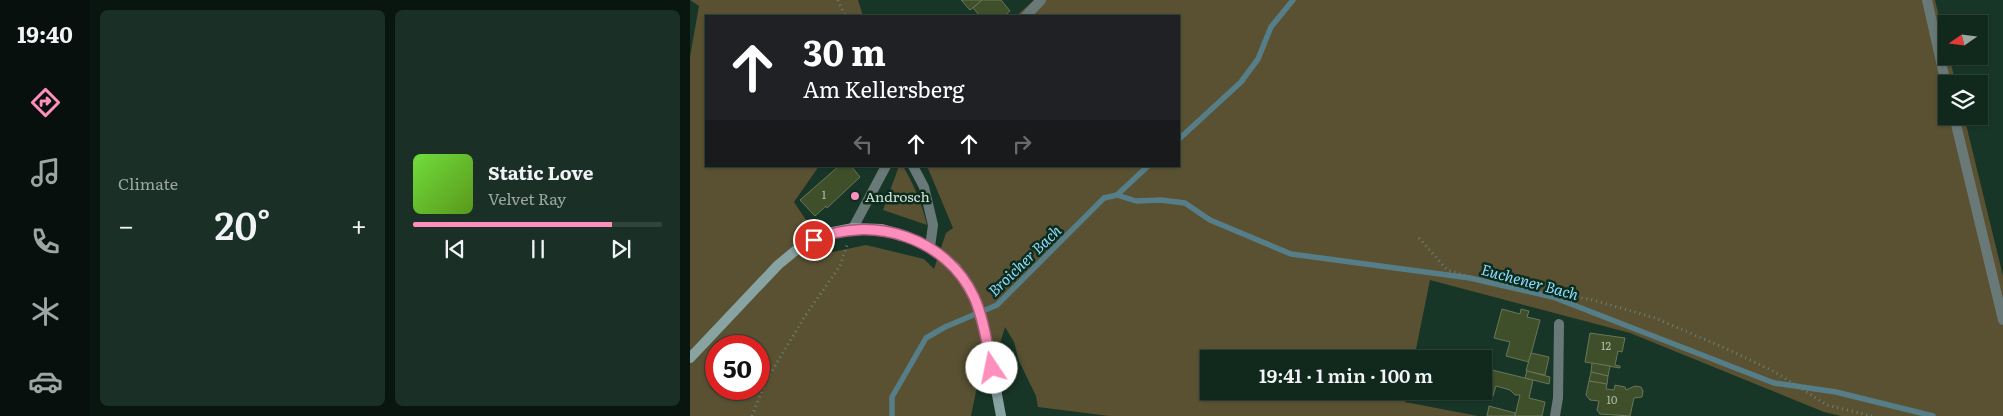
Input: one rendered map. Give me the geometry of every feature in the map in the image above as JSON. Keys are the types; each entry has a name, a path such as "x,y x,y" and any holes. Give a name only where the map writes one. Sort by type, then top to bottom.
{"main road":[{"path":"690,358 778,265 801,246 828,233 853,228 882,229 906,236 930,247 956,268 974,297 986,336 1001,416"}],"street":[{"path":"1027,15 1041,0"},
{"path":"1927,0 1944,75"},
{"path":"1956,125 2003,320"},
{"path":"853,228 885,167"},
{"path":"914,167 924,187 933,225 930,247"},
{"path":"1555,416 1558,398 1558,324"}],"path":[{"path":"838,0 845,15"},
{"path":"752,416 766,381 805,316 840,266 853,228"},
{"path":"1418,238 1447,270 1476,278 1593,300 1655,318 1775,372 1827,404 1872,416"}],"shaded area":[{"path":"690,0 858,0 863,15 705,15 705,167 818,167 794,202 828,253 866,245 924,259 934,269 946,233 953,228 927,167 1180,167 1180,15 1017,15 1034,0 1935,0 1939,15 1938,65 1951,65 1954,75 1938,75 1938,125 1966,125 2003,276 2003,416 1841,416 1824,412 1630,333 1430,280 1416,350 1200,350 1200,400 1405,400 1405,402 1478,416 1109,416 1038,407 1036,396 1019,361 1014,342 1005,327 998,350 983,357 971,416 690,416 690,57 699,6"},
{"path":"899,167 904,167 914,187 927,225 883,210"}],"building":[{"path":"961,0 982,0 970,10"},
{"path":"982,0 1001,0 1010,11 1005,15 979,15 973,8"},
{"path":"838,167 852,167 860,177 827,208 826,206 815,216 800,200"},
{"path":"1502,309 1520,314 1521,309 1529,311 1527,317 1540,320 1529,362 1506,356 1510,342 1494,338"},
{"path":"1590,333 1625,338 1622,352 1618,351 1615,365 1620,366 1620,368 1585,362"},
{"path":"1531,353 1549,357 1545,375 1526,371"},
{"path":"1592,363 1610,366 1608,376 1591,372"},
{"path":"1492,370 1533,380 1529,398 1545,402 1542,416 1515,416 1520,395 1515,395 1510,390 1496,386 1492,399"},
{"path":"1527,371 1550,377 1549,384 1525,378"},
{"path":"1591,372 1608,376 1607,384 1589,381"},
{"path":"1589,381 1607,384 1606,389 1614,390 1615,385 1625,387 1626,390 1635,386 1641,387 1643,391 1642,397 1634,398 1630,416 1600,414 1597,410 1599,401 1590,400 1586,395"},
{"path":"1489,406 1515,413 1515,416 1487,416"}],"waterway":[{"name":"Broicher Bach","path":"1180,138 1241,82 1258,59 1271,27 1293,0"},
{"name":"Broicher Bach","path":"892,416 892,397 926,338 945,327 997,305 1104,198 1117,195 1147,167"},
{"name":"Euchener Bach","path":"1117,195 1136,201 1161,200 1185,203 1210,220 1291,254 1470,278 1553,297 1774,383 1836,392 1933,416"}],"place":[{"name":"Androsch","path":"855,196"}],"route":[{"path":"814,240 828,233 853,228 882,229 906,236 930,247 956,268 974,297 986,336 992,368"}]}
